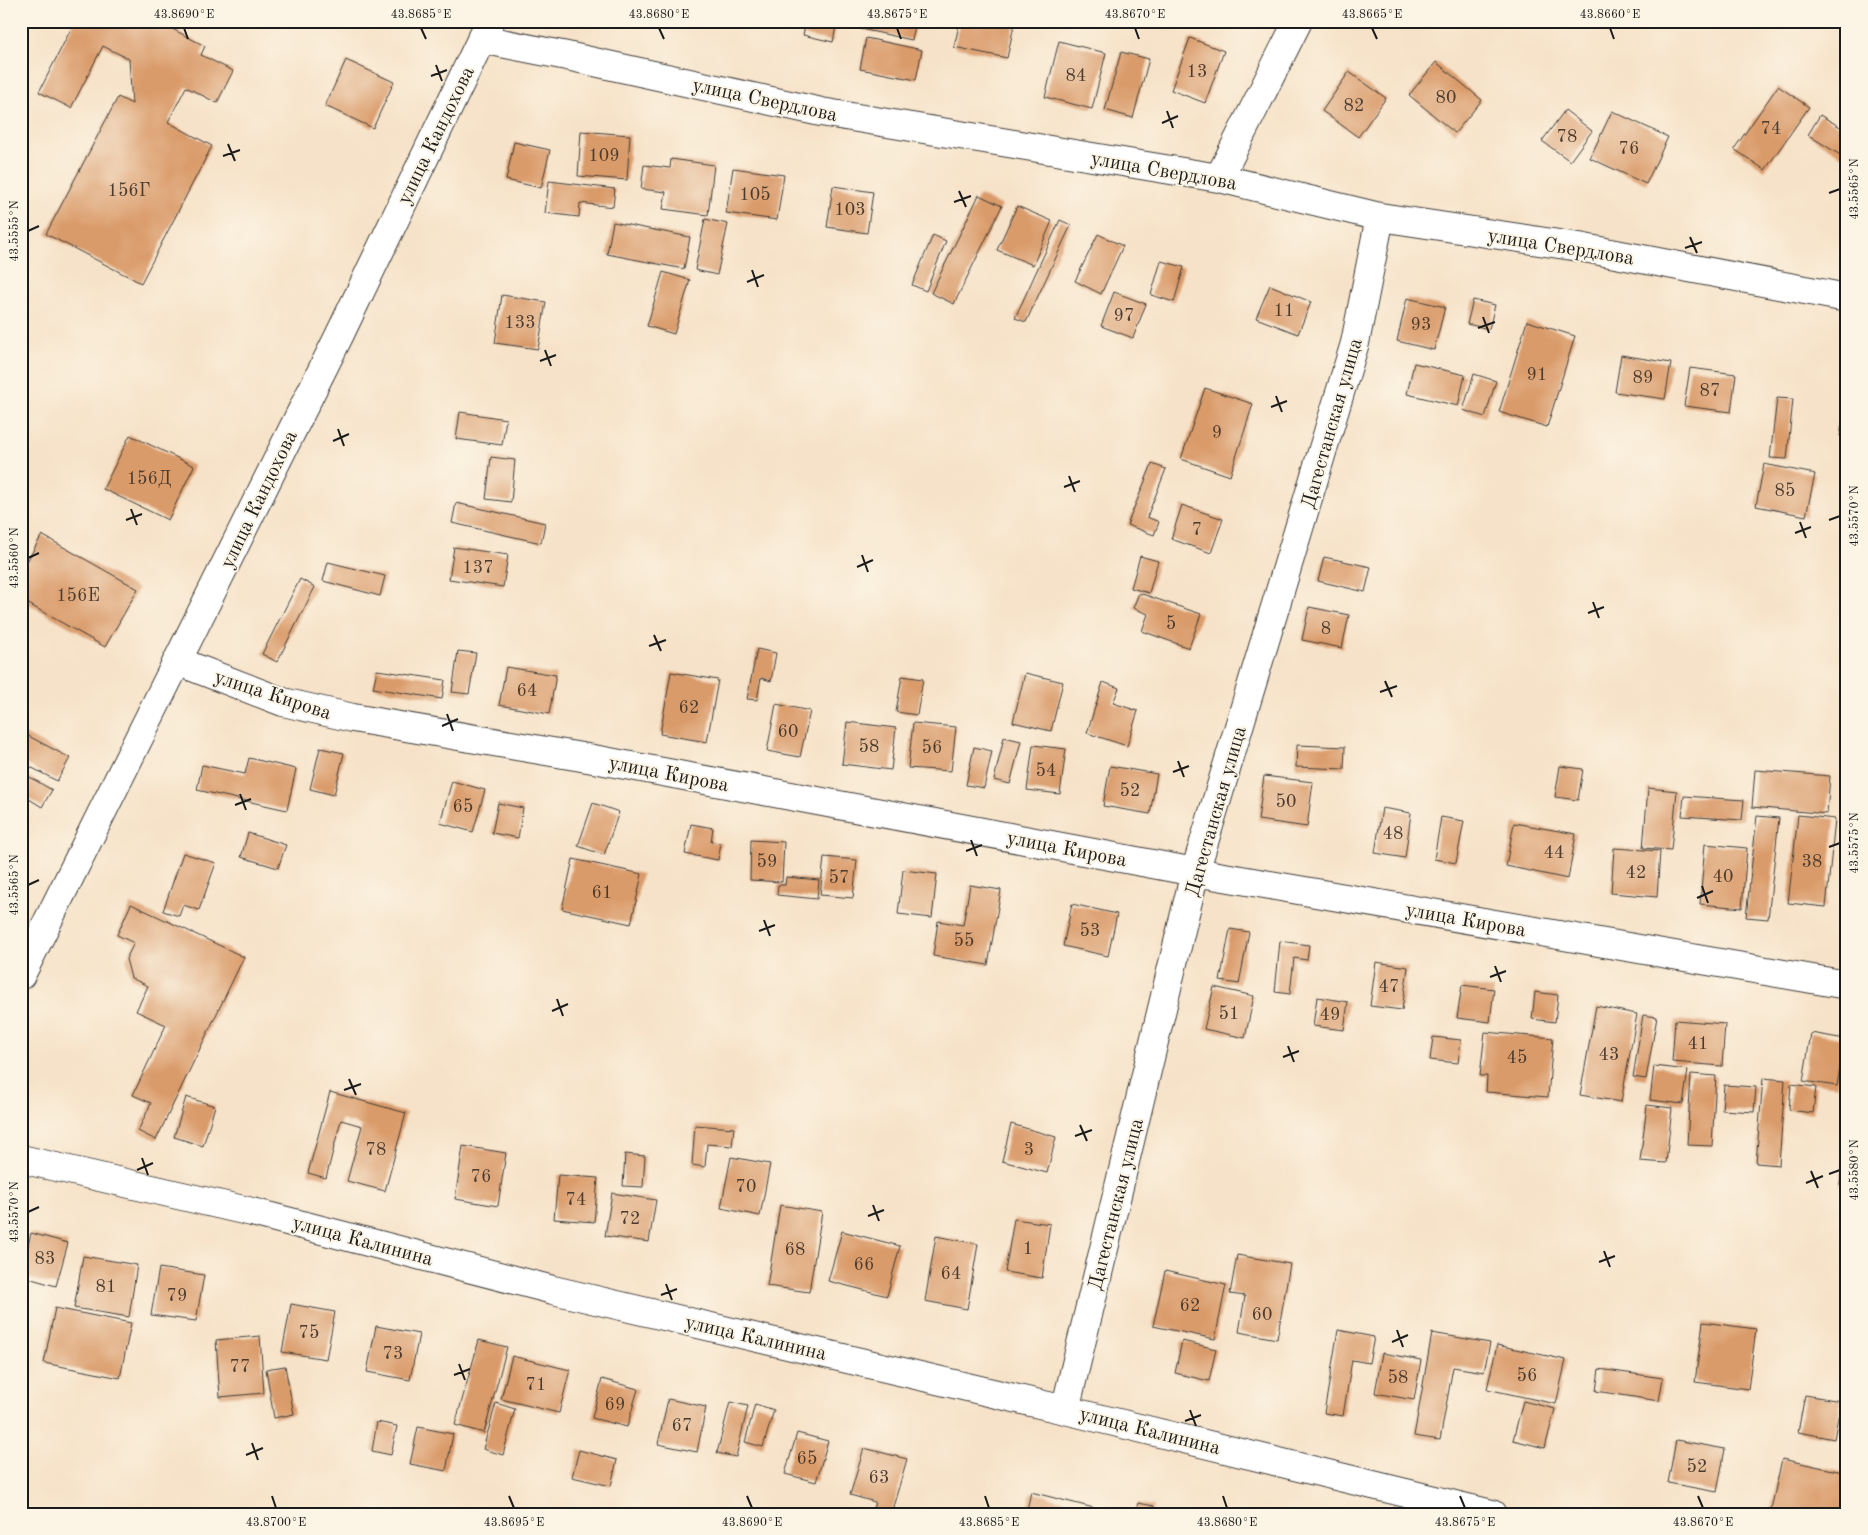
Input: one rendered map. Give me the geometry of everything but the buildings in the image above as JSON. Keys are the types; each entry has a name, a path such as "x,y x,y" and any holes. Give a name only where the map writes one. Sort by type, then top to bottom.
{"street":[{"path":"1219,178 1298,21"},
{"name":"улица Свердлова","path":"485,30 567,56 821,112 1219,178 1380,217 1579,247 1847,298"},
{"name":"улица Кандохова","path":"21,975 343,327 485,30"},
{"name":"Дагестанская улица","path":"1065,1410 1195,872 1355,343 1380,217"},
{"name":"улица Кирова","path":"177,661 284,702 353,718 599,760 1195,872 1847,985"},
{"name":"улица Калинина","path":"21,1158 252,1212 553,1290 1065,1410 1492,1514"}]}
